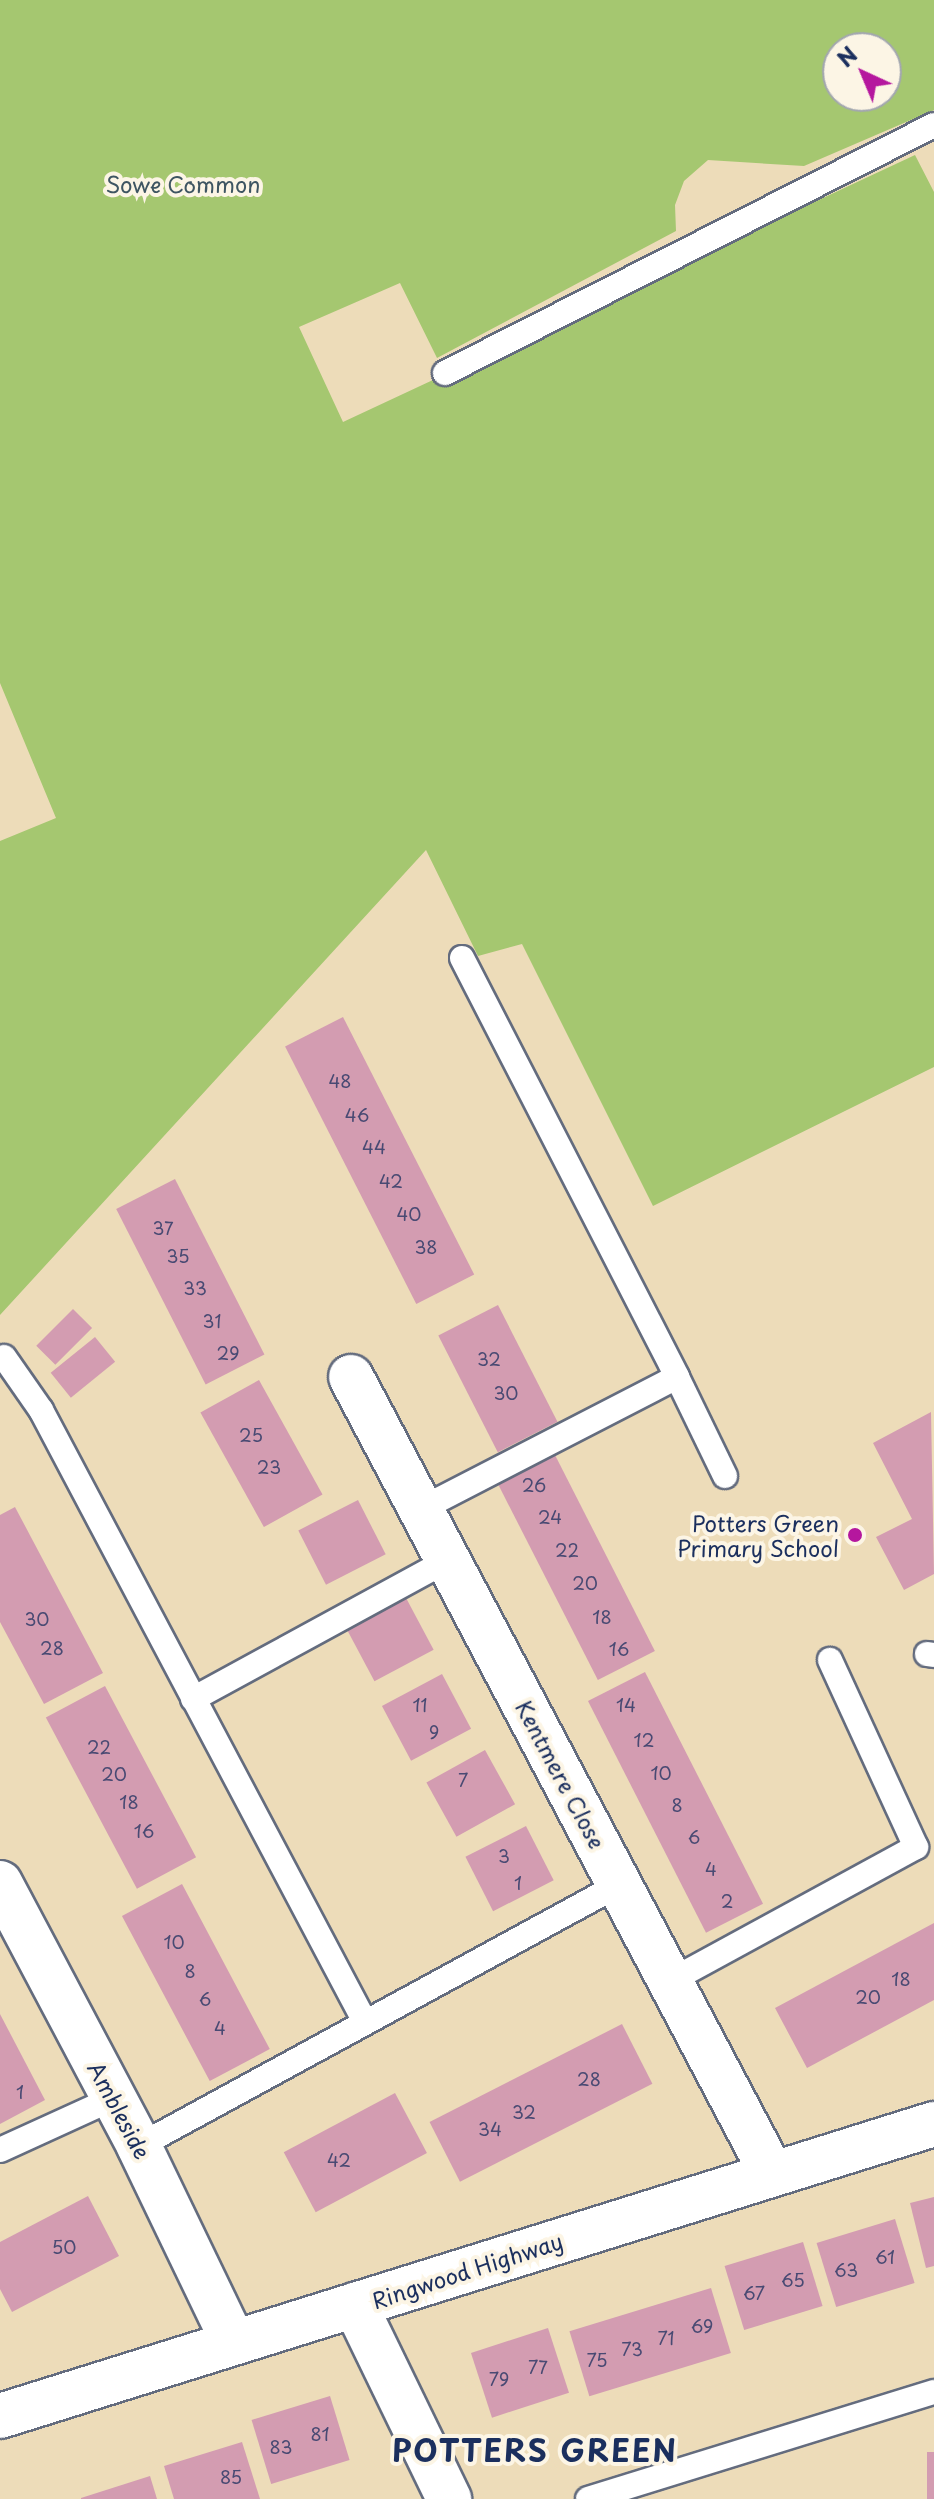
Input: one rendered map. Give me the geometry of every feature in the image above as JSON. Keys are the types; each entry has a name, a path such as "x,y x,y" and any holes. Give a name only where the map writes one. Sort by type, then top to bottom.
{"street":[{"name":"Kentmere Close","path":"351,1377 771,2172"},
{"name":"Ambleside","path":"0,1883 139,2146 233,2341"},
{"name":"Ringwood Highway","path":"0,2416 771,2172 934,2124"},
{"path":"355,2305 449,2499"}],"lane":[{"path":"445,373 934,125"},
{"path":"462,958 725,1476"},
{"path":"4,1357 41,1410 365,2022"},
{"path":"421,1509 677,1377"},
{"path":"193,1699 448,1560"},
{"path":"672,1980 916,1847 830,1660"},
{"path":"139,2146 620,1884"},
{"path":"0,2150 114,2098"},
{"path":"588,2499 934,2392"}],"green space":[{"name":"Sowe Common","path":"0,0 934,0 934,110 804,166 708,160 684,181 675,205 676,231 437,358 400,283 299,327 343,422 915,155 934,192 934,1067 653,1206 522,944 478,956 426,850 0,1315 0,841 56,818 0,683"}],"building":[{"path":"343,1017 474,1275 416,1304 285,1047"},
{"path":"175,1179 264,1355 206,1384 116,1209"},
{"path":"498,1305 557,1422 498,1452 438,1335"},
{"path":"73,1309 92,1328 55,1365 36,1346"},
{"path":"95,1337 115,1362 71,1398 51,1373"},
{"path":"259,1380 323,1495 264,1527 200,1412"},
{"path":"931,1412 934,1574 904,1590 876,1537 912,1519 873,1443"},
{"path":"555,1455 655,1651 598,1680 498,1484"},
{"path":"358,1500 386,1554 326,1585 298,1530"},
{"path":"15,1507 103,1673 44,1704 0,1622 0,1515"},
{"path":"405,1596 434,1650 374,1681 346,1627"},
{"path":"645,1672 763,1904 706,1933 588,1701"},
{"path":"442,1674 471,1729 411,1761 382,1706"},
{"path":"105,1686 196,1857 137,1889 46,1717"},
{"path":"485,1750 515,1804 456,1837 426,1782"},
{"path":"526,1826 554,1880 493,1911 465,1857"},
{"path":"182,1884 270,2049 210,2081 122,1916"},
{"path":"934,1923 934,2000 807,2068 775,2008"},
{"path":"0,2014 45,2100 0,2124"},
{"path":"622,2024 652,2084 460,2182 430,2122"},
{"path":"395,2093 427,2153 316,2212 284,2152"},
{"path":"88,2196 119,2256 12,2312 0,2289 0,2242"},
{"path":"934,2197 934,2266 926,2268 910,2203"},
{"path":"895,2219 915,2283 836,2307 817,2243"},
{"path":"803,2242 823,2306 744,2330 725,2266"},
{"path":"711,2288 731,2353 589,2396 569,2331"},
{"path":"548,2328 569,2393 492,2418 471,2353"},
{"path":"330,2396 350,2460 271,2484 252,2420"},
{"path":"242,2442 260,2499 174,2499 164,2466"},
{"path":"927,2452 934,2452 934,2499 927,2499"},
{"path":"150,2476 157,2499 81,2499 81,2498"}],"place":[{"name":"Potters Green Primary School","path":"855,1535"}],"district":[{"name":"POTTERS GREEN","path":"535,2450"}]}
